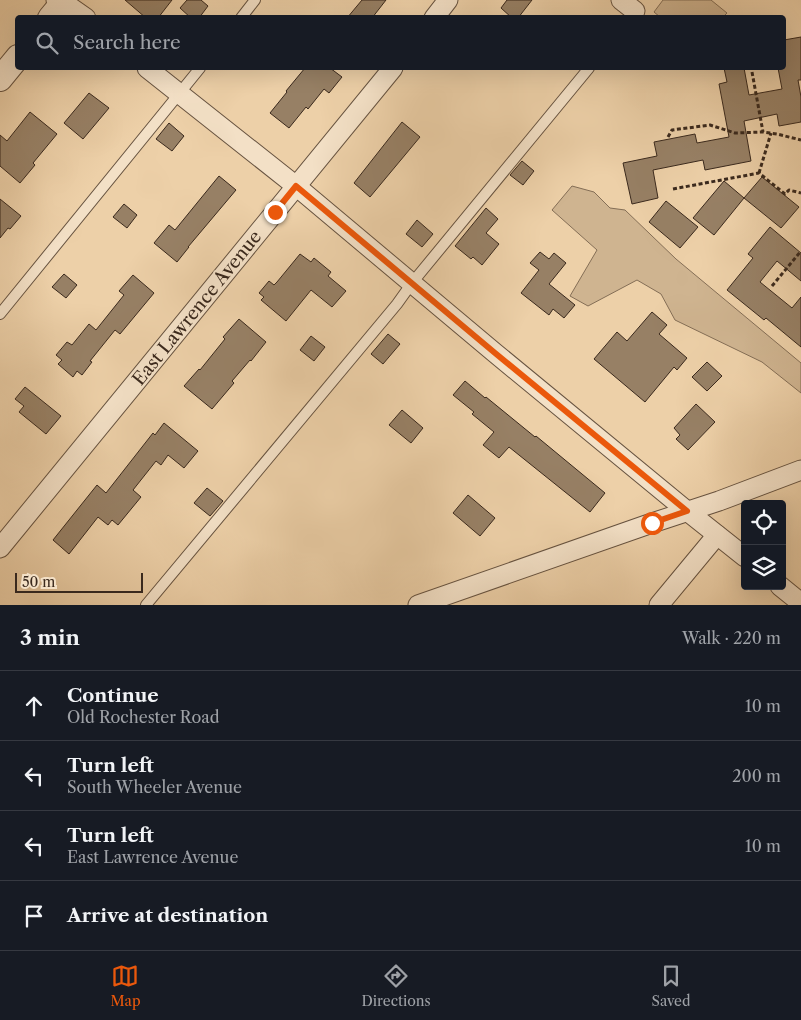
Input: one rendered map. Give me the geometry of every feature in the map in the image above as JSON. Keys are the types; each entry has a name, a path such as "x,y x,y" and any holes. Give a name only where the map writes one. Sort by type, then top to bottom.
{"street":[{"path":"436,15 448,0"},
{"path":"59,5 80,15"},
{"path":"0,79 15,62"},
{"path":"149,70 296,186 495,353 741,554"},
{"name":"East Lawrence Avenue","path":"0,548 391,70"},
{"path":"418,605 719,501 801,470"},
{"path":"659,605 717,535"},
{"path":"785,590 801,603"}],"lane":[{"path":"243,15 255,0"},
{"path":"0,314 198,70"},
{"path":"146,605 587,70"}],"path":[{"path":"752,72 763,132"},
{"path":"668,137 672,130 710,125 734,133 763,132 801,140"},
{"path":"759,173 772,133"},
{"path":"673,189 759,173"},
{"path":"759,173 785,194 789,190 801,193"},
{"path":"772,286 801,251"}],"shaded area":[{"path":"663,0 711,0 727,13 725,15 658,15 654,12"},
{"path":"572,186 594,192 610,208 625,210 676,259 801,363 801,393 762,362 675,320 661,294 637,280 588,306 570,296 597,250 552,210"}],"building":[{"path":"125,0 172,0 160,15 142,15"},
{"path":"187,0 201,0 208,6 201,15 188,15 180,8"},
{"path":"362,0 386,0 374,15 350,15"},
{"path":"507,0 532,0 520,15 509,15 501,8"},
{"path":"801,37 801,80 798,80 801,97 801,122 779,126 777,114 744,121 751,161 705,170 703,160 653,170 658,198 632,204 623,163 657,156 654,142 695,134 697,143 729,137 719,84 727,82 724,70 744,70 749,95 782,89 778,70 786,70 786,40"},
{"path":"303,70 333,70 342,77 329,93 324,89 289,128 270,113"},
{"path":"89,93 109,108 83,139 64,123"},
{"path":"30,112 57,134 33,163 35,165 20,183 0,166 0,135 7,141"},
{"path":"402,122 420,137 370,197 354,183"},
{"path":"169,123 184,136 172,151 156,139"},
{"path":"522,161 534,171 523,185 510,175"},
{"path":"219,176 236,190 177,262 154,243 169,225 175,230"},
{"path":"762,177 799,207 781,228 744,198"},
{"path":"724,181 744,198 714,235 693,218"},
{"path":"0,199 21,216 0,238"},
{"path":"666,201 698,227 680,248 649,222"},
{"path":"124,204 137,215 127,228 113,217"},
{"path":"486,208 498,219 486,233 499,244 482,265 455,246"},
{"path":"417,220 433,234 422,247 406,234"},
{"path":"770,227 801,253 801,281 777,261 760,282 792,308 801,297 801,347 766,318 764,320 727,290 753,258 748,254"},
{"path":"540,252 549,259 554,253 566,263 549,284 575,305 564,318 553,309 549,315 521,293 539,270 530,263"},
{"path":"300,254 311,262 314,258 331,272 328,276 346,291 332,307 311,290 286,321 261,300 264,297 259,293 269,281 274,285"},
{"path":"64,274 77,285 66,298 52,287"},
{"path":"133,275 154,293 120,334 115,330 90,361 92,362 82,375 77,371 73,377 58,364 62,360 56,355 67,342 72,345 89,324 96,330 124,295 119,291"},
{"path":"652,312 667,325 659,334 687,358 677,370 674,367 645,402 594,359 617,332 627,341"},
{"path":"239,319 266,342 232,381 234,383 212,409 184,386 200,370 225,339 223,337"},
{"path":"388,334 400,344 383,364 371,354"},
{"path":"311,336 325,347 314,361 300,350"},
{"path":"707,362 722,376 707,391 692,377"},
{"path":"465,381 605,493 590,512 509,447 499,458 483,445 494,432 453,395"},
{"path":"25,387 61,416 46,434 19,412 24,406 15,399"},
{"path":"696,404 715,422 688,450 676,439 680,435 674,428"},
{"path":"402,410 423,428 411,443 389,425"},
{"path":"164,423 198,451 184,468 168,455 161,465 156,461 133,490 141,497 118,525 112,520 108,525 98,517 69,554 53,540 97,485 106,493 153,433 155,435"},
{"path":"207,488 223,501 210,516 194,503"},
{"path":"468,495 495,518 480,536 453,513"}],"route":[{"path":"275,212 296,186 687,511 652,523"}]}
